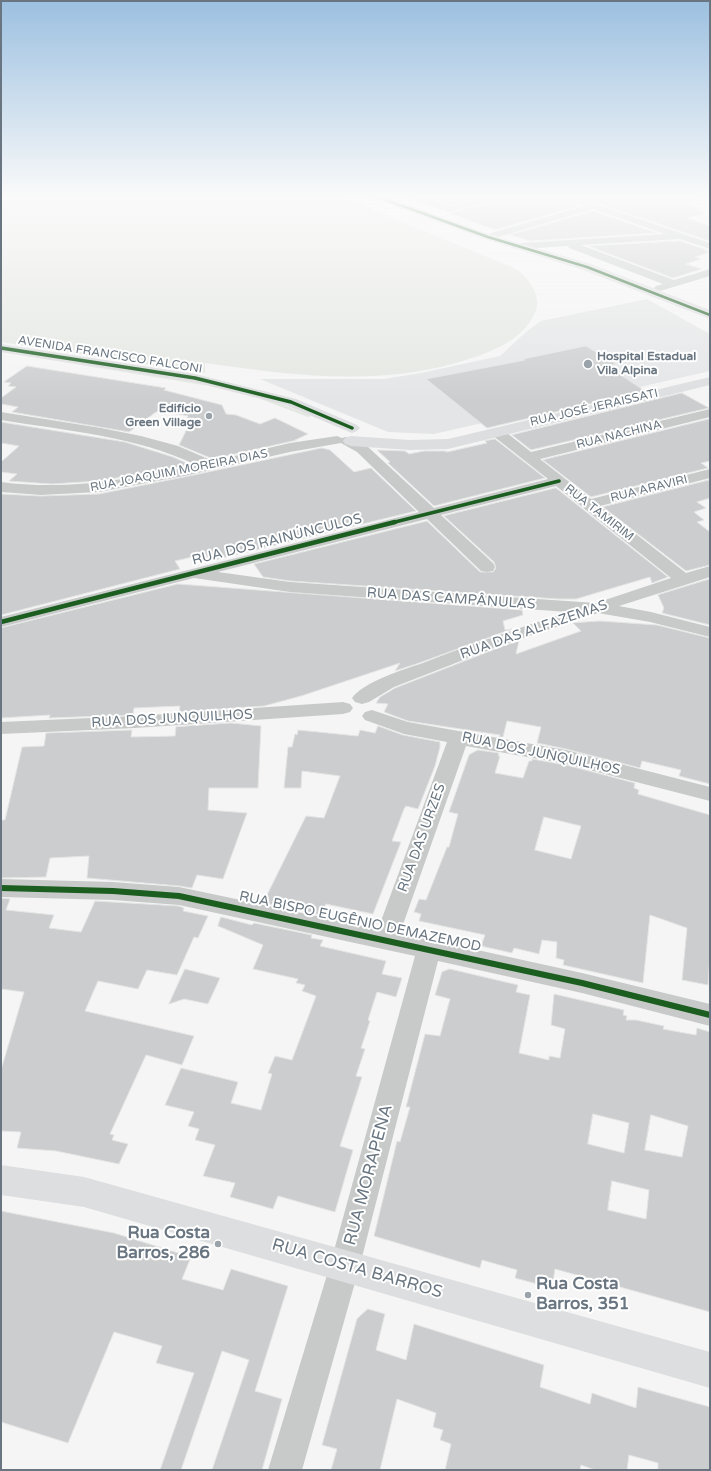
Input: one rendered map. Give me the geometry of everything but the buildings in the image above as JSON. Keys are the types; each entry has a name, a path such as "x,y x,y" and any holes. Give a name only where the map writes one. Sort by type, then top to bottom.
{"main road":[{"path":"580,265 710,310"},
{"path":"653,290 710,315"},
{"name":"AVENIDA FRANCISCO FALCONI","path":"1,348 203,380 290,402 344,436"},
{"name":"AVENIDA FRANCISCO FALCONI","path":"1,356 154,379 217,391 276,410 344,436 410,445 448,444 478,437"},
{"name":"RUA JOSÉ JERAISSATI","path":"478,437 710,381"},
{"name":"RUA COSTA BARROS","path":"1,1180 84,1192 345,1265 666,1359 710,1370"}],"street":[{"path":"624,265 674,284"},
{"path":"653,290 710,272"},
{"name":"RUA NACHINA","path":"529,457 710,413"},
{"path":"1,416 125,437 161,445 211,466"},
{"name":"RUA TAMIRIM","path":"497,432 683,579"},
{"path":"344,436 362,449 429,514 487,567"},
{"name":"RUA JOAQUIM MOREIRA DIAS","path":"1,487 39,491 95,489 211,466 344,436"},
{"name":"RUA ARAVIRI","path":"588,504 710,473"},
{"name":"RUA DOS RAINÚNCULOS","path":"1,622 559,481"},
{"name":"RUA DAS ALFAZEMAS","path":"362,698 387,683 496,641 710,571"},
{"name":"RUA DAS CAMPÂNULAS","path":"190,574 290,587 597,608 651,617 710,632"},
{"path":"362,698 372,702 376,706 376,711 372,716 365,718 353,718 345,713 343,708 348,701 362,698"},
{"name":"RUA DOS JUNQUILHOS","path":"1,728 135,722 343,708"},
{"name":"RUA DOS JUNQUILHOS","path":"372,716 404,728 566,757 710,794"},
{"name":"RUA DAS URZES","path":"386,939 459,737"},
{"name":"RUA BISPO EUGÊNIO DEMAZEMOD","path":"1,888 99,890 179,896 386,939 598,987 710,1015"},
{"name":"RUA MORAPENA","path":"285,1470 345,1265 429,949"}],"shaded area":[{"path":"1,265 506,265 516,269 526,277 536,294 537,301 535,313 524,329 502,346 475,357 442,367 408,373 374,376 307,375 205,363 205,372 203,373 1,342"},
{"name":"Hospital Estadual Vila Alpina","path":"647,299 710,334 710,371 434,434 388,432 260,379 384,379 421,373 500,356 526,332 541,321"},
{"path":"1,349 195,380 262,396 312,416 308,417 258,398 209,386 1,352"}],"cycle path":[{"path":"579,265 710,315"},
{"path":"1,348 195,378 291,402 352,428"},
{"path":"1,622 559,481"},
{"path":"1,888 113,891 179,896 582,983 710,1015"}],"place":[{"name":"Hospital Estadual Vila Alpina","path":"588,364"},
{"name":"Edifício Green Village","path":"209,416"},
{"name":"Rua Costa Barros, 286","path":"218,1244"},
{"name":"Rua Costa Barros, 351","path":"528,1295"}]}
